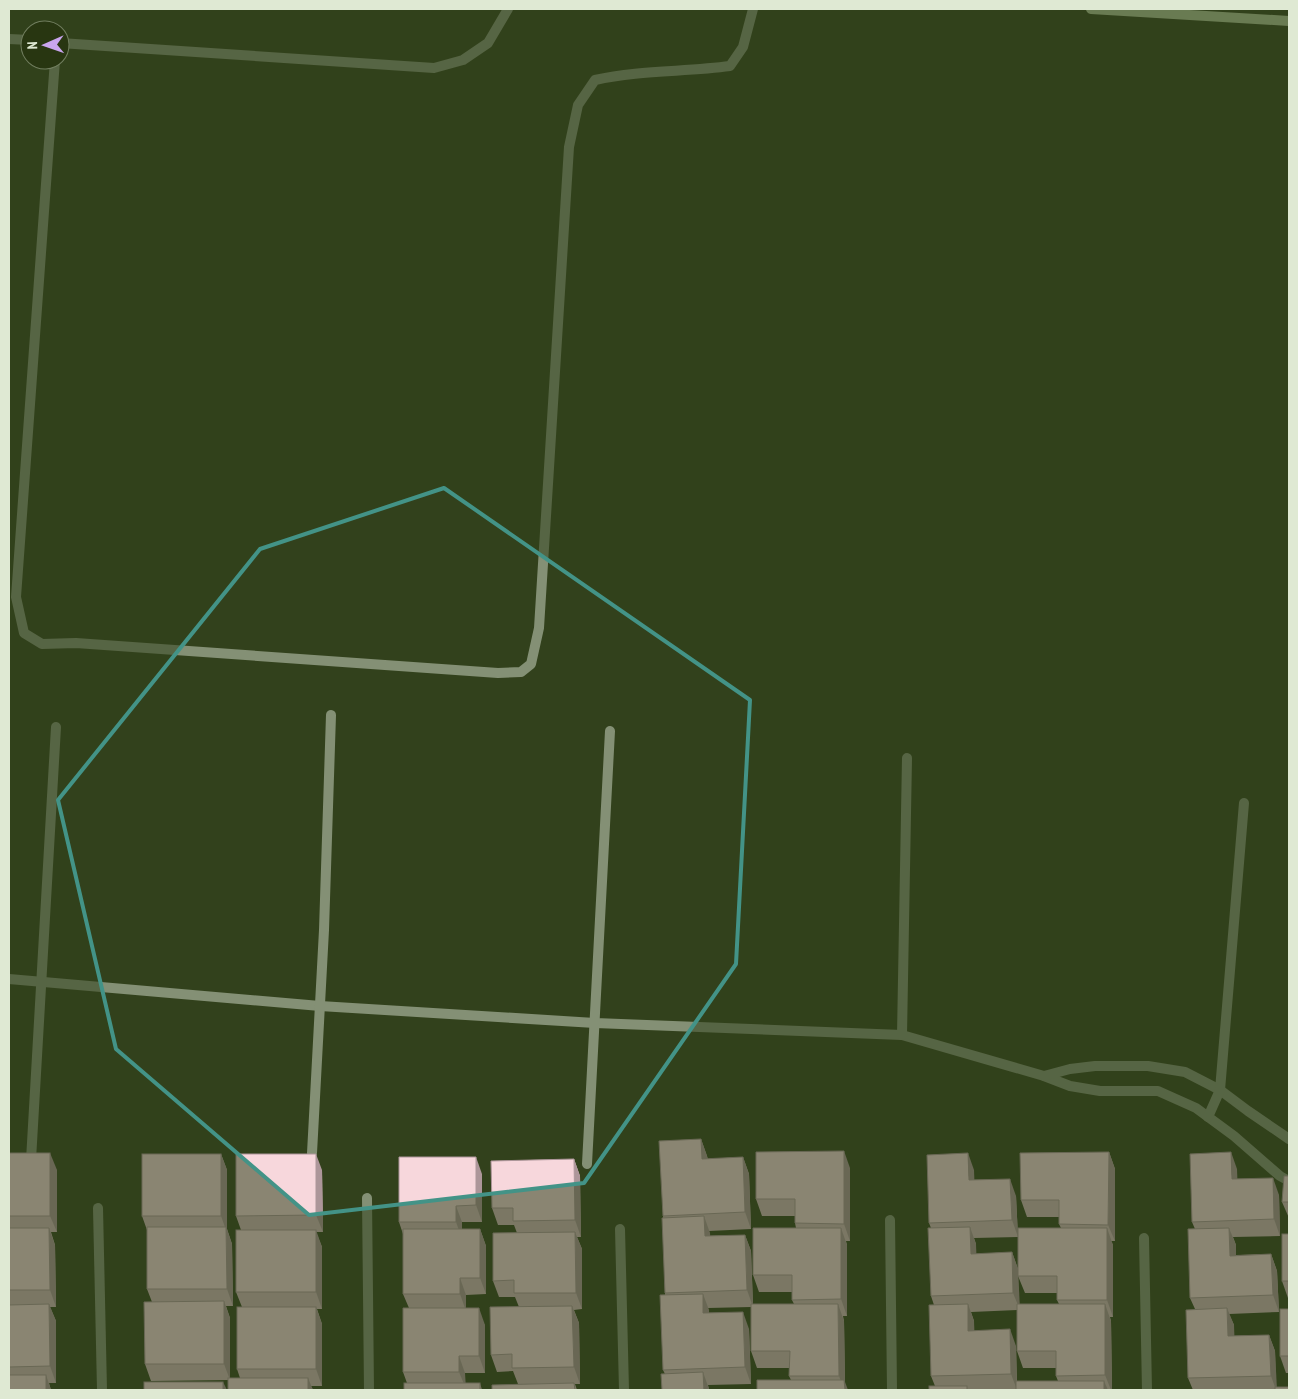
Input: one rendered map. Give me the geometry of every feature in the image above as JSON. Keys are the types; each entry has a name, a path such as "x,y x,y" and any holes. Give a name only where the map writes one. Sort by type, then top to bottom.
{"street":[{"path":"70,44 434,68 463,60 488,43 508,9"},
{"path":"54,70 16,597 24,634 42,644 76,643 498,673 521,672 531,664 539,628 569,147 578,104 595,80 619,74 698,70 730,66 743,47 753,9"},
{"path":"1091,9 1289,21"},
{"path":"312,1153 324,930 332,715"},
{"path":"31,1160 56,727"},
{"path":"587,1164 610,731"},
{"path":"902,1035 907,758"},
{"path":"1208,1117 1220,1090 1244,803"},
{"path":"9,980 320,1006 595,1023 902,1035 1044,1076 1070,1086 1100,1091 1158,1091 1196,1108 1234,1136 1280,1176 1289,1181"},
{"path":"1044,1076 1095,1066 1148,1066 1185,1072 1220,1090 1289,1139"},
{"path":"367,1198 369,1390"},
{"path":"98,1208 102,1390"},
{"path":"890,1220 892,1390"},
{"path":"620,1229 624,1390"},
{"path":"1144,1238 1147,1390"}],"highlighted area":[{"path":"444,488 750,700 736,964 584,1183 309,1215 116,1049 58,800 260,549"}],"building":[{"path":"701,1139 702,1159 743,1157 745,1212 663,1216 659,1141"},
{"path":"844,1151 844,1224 795,1223 795,1199 756,1199 756,1152"},
{"path":"1109,1152 1108,1225 1059,1224 1059,1200 1021,1200 1020,1153"},
{"path":"1231,1152 1232,1179 1273,1178 1274,1219 1192,1222 1190,1154"},
{"path":"9,1153 50,1153 50,1216 9,1216"},
{"path":"968,1153 969,1180 1010,1179 1012,1220 929,1223 927,1155"},
{"path":"142,1154 221,1154 221,1216 142,1216"},
{"path":"236,1154 316,1154 316,1215 236,1216"},
{"path":"399,1157 476,1157 476,1205 456,1206 456,1222 399,1222"},
{"path":"574,1159 575,1220 513,1221 513,1208 492,1208 491,1161"},
{"path":"1284,1176 1289,1176 1289,1202 1282,1202"},
{"path":"704,1216 705,1236 745,1235 747,1290 665,1293 662,1218"},
{"path":"147,1227 226,1227 227,1289 147,1289"},
{"path":"970,1227 971,1254 1012,1252 1013,1293 931,1296 928,1228"},
{"path":"9,1228 49,1228 50,1290 9,1290"},
{"path":"753,1228 841,1228 841,1299 792,1300 792,1275 753,1275"},
{"path":"1018,1228 1107,1228 1107,1300 1057,1300 1057,1276 1018,1276"},
{"path":"1229,1228 1230,1256 1271,1254 1273,1295 1190,1298 1188,1229"},
{"path":"403,1229 480,1229 480,1278 460,1278 460,1294 403,1294"},
{"path":"236,1230 316,1230 316,1292 236,1292"},
{"path":"575,1232 576,1293 514,1293 514,1280 493,1281 493,1233"},
{"path":"1282,1234 1289,1234 1289,1281 1282,1281"},
{"path":"703,1294 703,1313 743,1312 745,1367 663,1370 660,1295"},
{"path":"224,1301 224,1364 145,1364 144,1302"},
{"path":"49,1304 50,1366 9,1367 9,1305"},
{"path":"751,1304 838,1304 839,1376 789,1376 790,1351 751,1351"},
{"path":"968,1304 968,1331 1010,1329 1011,1374 931,1376 929,1305"},
{"path":"1017,1304 1105,1304 1105,1375 1056,1376 1056,1351 1017,1351"},
{"path":"572,1306 574,1367 512,1368 512,1354 491,1355 490,1307"},
{"path":"237,1307 316,1307 316,1369 237,1369"},
{"path":"403,1308 479,1308 479,1356 459,1356 459,1372 403,1372"},
{"path":"1227,1308 1228,1336 1269,1335 1271,1376 1188,1378 1186,1310"},
{"path":"1280,1309 1289,1309 1289,1356 1280,1356"},
{"path":"703,1372 704,1390 662,1390 661,1374"},
{"path":"9,1375 46,1375 46,1390 9,1390"},
{"path":"228,1378 308,1378 308,1390 228,1390"},
{"path":"757,1380 844,1380 845,1390 757,1390"},
{"path":"1016,1381 1104,1381 1104,1390 1016,1390"},
{"path":"144,1382 223,1382 223,1390 144,1390"},
{"path":"404,1383 480,1383 480,1390 404,1390"},
{"path":"574,1383 575,1390 492,1390 492,1385"},
{"path":"929,1386 967,1386 967,1390 929,1390"},
{"path":"1275,1387 1289,1387 1289,1390 1275,1390"}]}
